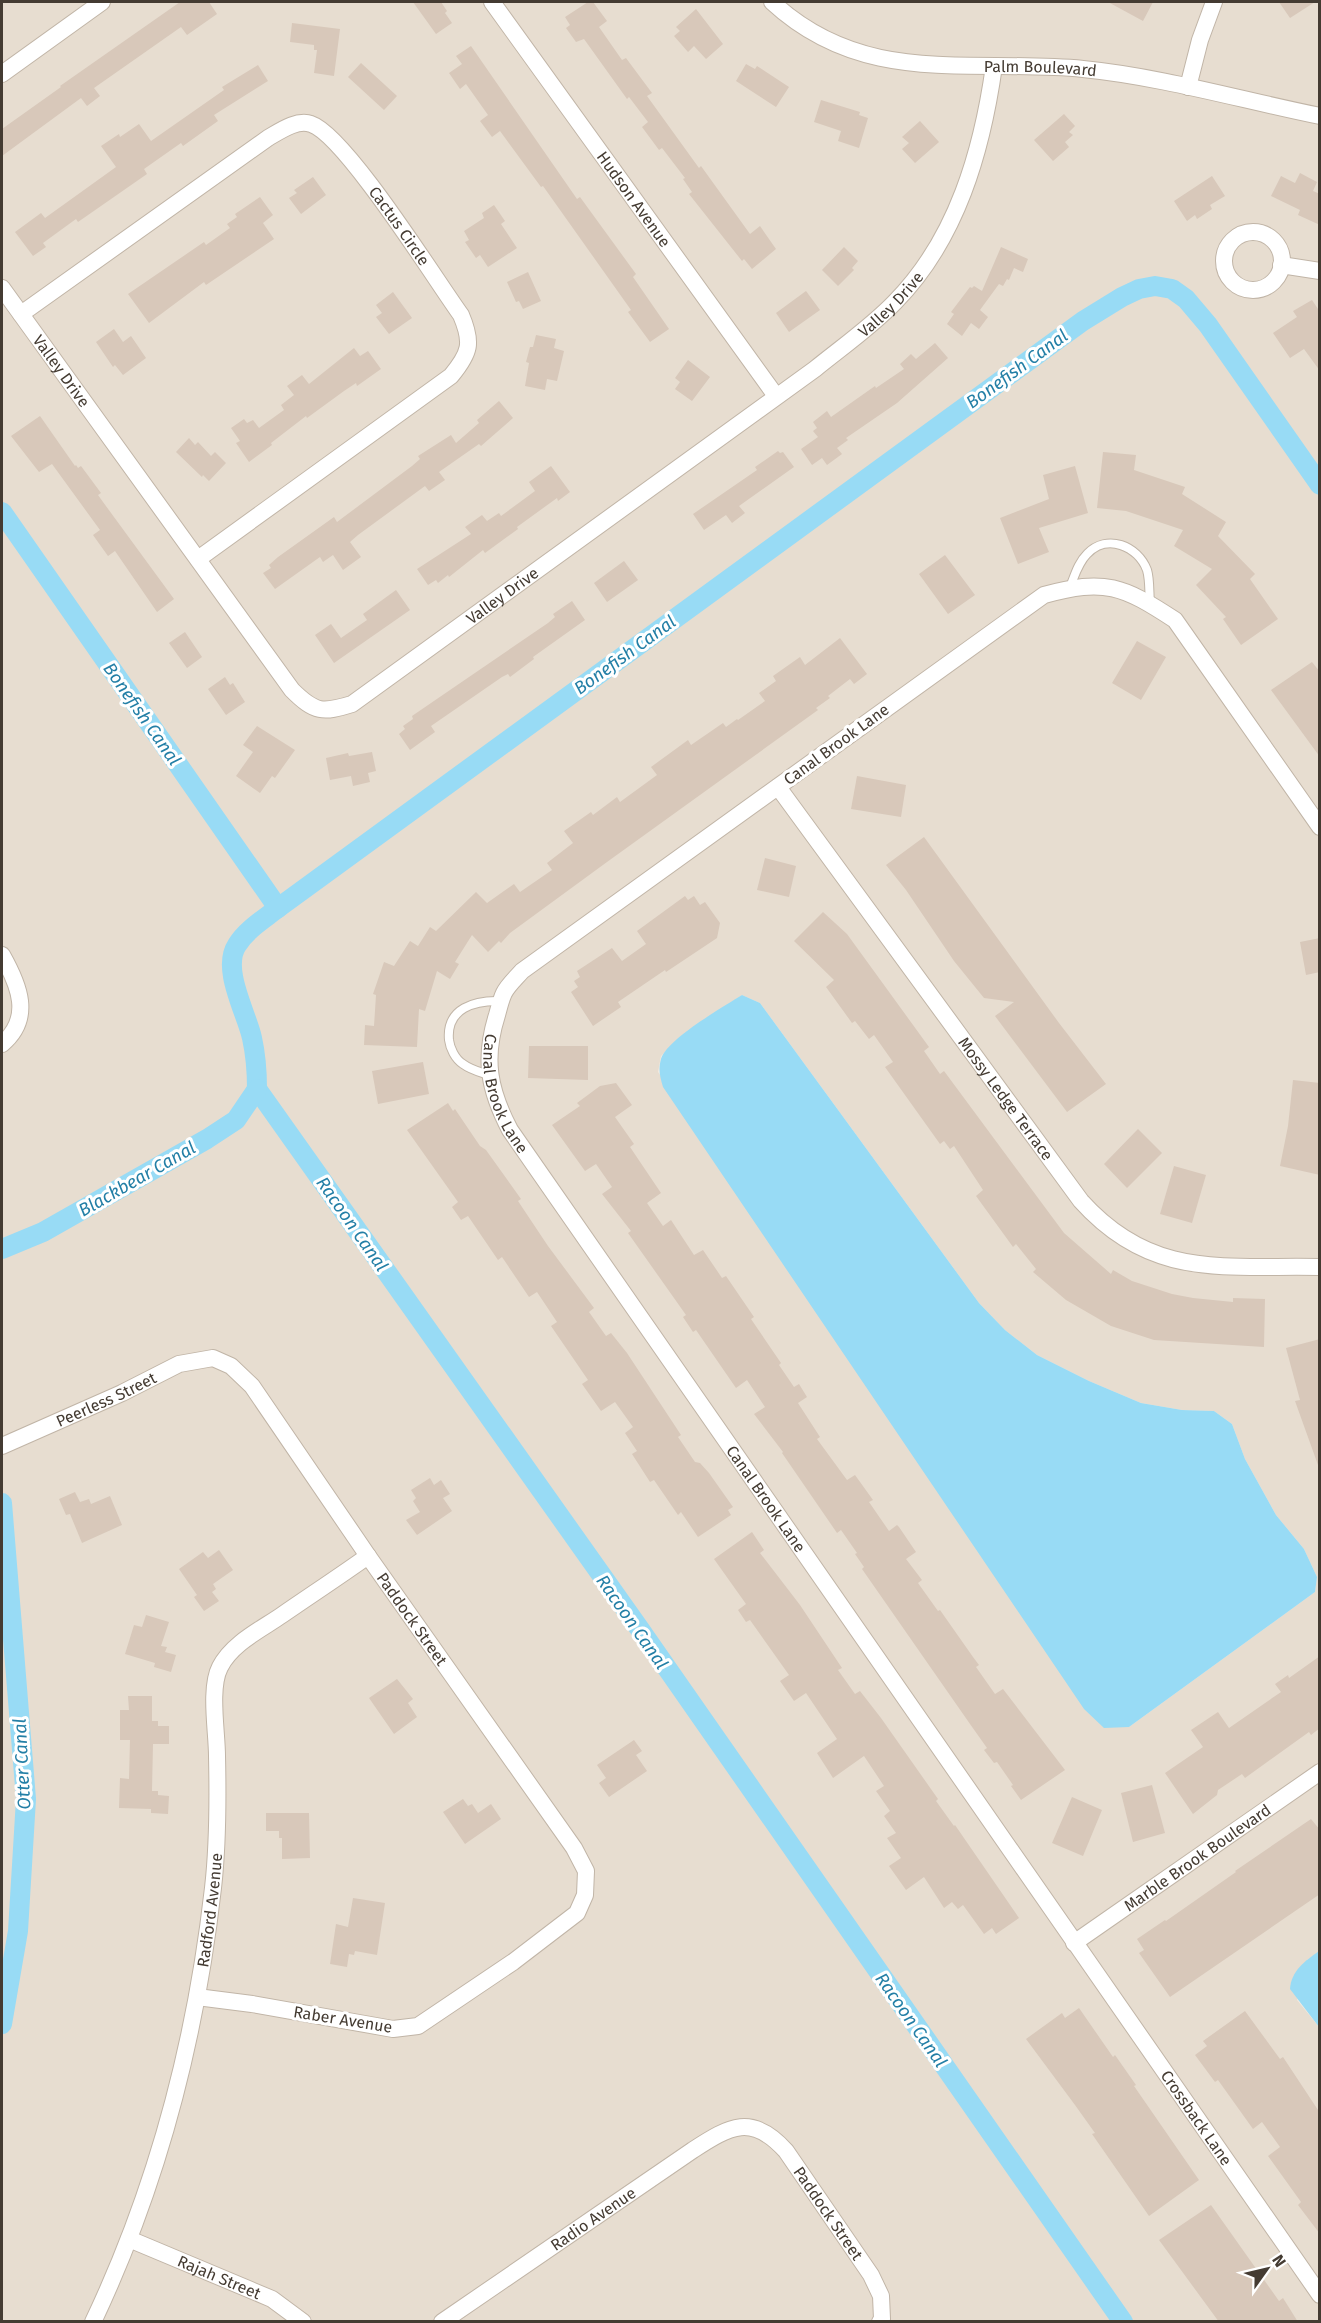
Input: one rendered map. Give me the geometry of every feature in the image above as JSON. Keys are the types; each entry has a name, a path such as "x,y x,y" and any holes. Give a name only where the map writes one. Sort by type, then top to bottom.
{"street":[{"path":"2,74 102,2"},
{"name":"Hudson Avenue","path":"492,2 776,396"},
{"name":"Palm Boulevard","path":"772,2 798,24 824,39 877,58 915,64 1083,69 1188,87 1320,116"},
{"path":"1188,87 1200,40 1214,2"},
{"name":"Valley Drive","path":"2,288 292,690 307,704 328,711 352,704 815,369 882,315 910,284 942,239 960,202 982,135 994,66"},
{"name":"Cactus Circle","path":"21,314 288,126 309,123 328,134 343,149 460,315 469,333 465,359 451,376 198,558"},
{"path":"1281,265 1320,271"},
{"name":"Canal Brook Lane","path":"1074,1943 510,1130 497,1106 489,1075 488,1059 494,1026 504,993 522,971 1044,595 1071,587 1095,585 1123,590 1175,620 1320,827"},
{"name":"Mossy Ledge Terrace","path":"778,787 1067,1182 1096,1217 1131,1244 1176,1261 1199,1265 1320,1267"},
{"path":"2,955 20,991 20,1017 11,1036 2,1044"},
{"name":"Peerless Street","path":"2,1446 122,1393 179,1364 213,1358"},
{"name":"Paddock Street","path":"213,1358 231,1366 252,1386 368,1556 574,1848 586,1871 585,1894"},
{"name":"Radford Avenue","path":"93,2322 129,2239 168,2126 197,1997 213,1885 217,1800 215,1688 220,1667 238,1646 368,1556"},
{"name":"Marble Brook Boulevard","path":"1074,1943 1320,1772"},
{"name":"Raber Avenue","path":"197,1997 393,2029 418,2026 513,1962 577,1913 585,1894"},
{"name":"Crossback Lane","path":"1074,1943 1320,2295"},
{"name":"Paddock Street","path":"749,2127 772,2136 786,2151 871,2275 881,2296 881,2320"},
{"name":"Radio Avenue","path":"442,2322 722,2131 749,2127"},
{"name":"Rajah Street","path":"129,2239 272,2299 303,2322"}],"lane":[{"path":"1071,587 1078,565 1087,553 1098,546 1112,543 1136,551 1148,572 1150,604"},
{"path":"489,1075 460,1063 450,1045 450,1023 455,1014 465,1006 487,1000 502,1000"}],"shaded area":[{"path":"2,2 1319,2 1320,1951 1307,1960 1297,2000 1319,2027 1319,2321 2,2322","holes":["742,995 760,1003 979,1303 1005,1330 1037,1355 1089,1381 1141,1403 1182,1410 1214,1411 1232,1424 1245,1459 1276,1515 1304,1549 1317,1577 1315,1592 1129,1727 658,1072 661,1056 676,1041"]}],"water":[{"path":"742,995 760,1003 979,1303 1005,1330 1037,1355 1089,1381 1141,1403 1182,1410 1214,1411 1232,1424 1245,1459 1276,1515 1304,1549 1317,1577 1315,1592 1129,1727 1104,1728 1084,1709 663,1087 660,1067 665,1051 684,1033"},
{"path":"1319,1951 1319,2027 1290,1989 1296,1972"}],"building":[{"path":"180,2 209,2 217,14 187,35 181,27 94,88 100,96 87,106 81,98 2,156 2,129"},
{"path":"413,2 441,2 452,23 436,34"},
{"path":"588,2 593,2 607,21 599,27 622,60 626,58 652,93 647,96 699,168 701,166 750,234 760,226 776,249 752,269 744,259 742,261 689,194 692,192 683,179 685,178 662,148 659,150 642,127 648,122 629,97 627,99 584,39 576,42 566,28 570,25 565,17"},
{"path":"1108,2 1153,2 1143,21"},
{"path":"1279,2 1315,2 1290,18"},
{"path":"696,9 723,44 706,59 694,46 688,52 674,36 680,31 676,27"},
{"path":"292,23 340,29 334,76 314,73 317,50 314,50 314,45 290,42"},
{"path":"471,46 577,199 580,197 636,274 633,277 669,329 650,342 628,312 631,310 543,186 541,187 500,131 492,137 480,121 488,115 466,84 460,89 449,73 462,64 456,56"},
{"path":"361,63 397,96 384,110 348,77"},
{"path":"746,64 755,69 757,66 789,87 776,107 736,81"},
{"path":"258,65 268,81 214,115 218,121 183,146 181,143 144,169 147,174 78,222 76,219 43,243 46,247 33,256 15,232 41,213 45,218 116,167 101,146 139,124 151,141 224,90 222,87"},
{"path":"821,100 860,112 859,115 868,118 859,148 838,141 841,131 814,122"},
{"path":"1064,114 1075,126 1069,132 1073,135 1065,142 1069,147 1053,161 1034,140"},
{"path":"920,121 939,142 915,163 902,149 909,143 902,137"},
{"path":"1300,173 1317,182 1313,191 1320,194 1320,225 1298,215 1300,210 1271,196 1281,176 1295,183"},
{"path":"1212,176 1225,196 1210,205 1212,209 1197,219 1195,215 1187,221 1174,201"},
{"path":"313,177 326,195 301,214 289,198 297,193 294,190"},
{"path":"260,197 273,215 263,223 274,239 206,285 204,282 149,323 128,294 204,242 206,245 230,228 227,224 237,217 235,214"},
{"path":"494,205 505,221 501,224 517,248 488,267 480,255 476,258 465,242 469,240 464,231 484,218 482,213"},
{"path":"844,247 858,261 852,268 854,270 838,286 822,270"},
{"path":"1001,247 1028,259 1023,272 1014,268 1009,280 1007,279 1003,286 999,284 980,310 988,317 979,329 971,323 962,336 947,324 954,314 951,312 970,287 974,286 982,291"},
{"path":"528,272 541,301 523,309 519,301 516,302 507,282"},
{"path":"806,291 820,310 789,332 776,313"},
{"path":"393,292 412,318 389,334 376,317 382,313 376,305"},
{"path":"1312,300 1320,312 1320,371 1304,349 1290,358 1273,333 1297,317 1293,311"},
{"path":"114,329 123,342 131,336 146,358 123,375 115,365 113,367 96,342"},
{"path":"536,335 556,339 554,348 564,351 557,381 547,379 545,390 525,386 529,363 526,362"},
{"path":"935,343 948,358 897,403 846,438 848,440 837,448 842,454 827,465 822,458 812,465 801,449 818,437 813,431 817,428 813,422 827,411 831,417 875,386 876,388 904,369 900,364 911,354 916,359"},
{"path":"354,348 360,356 368,351 381,369 357,386 356,383 307,418 306,416 249,462 236,443 240,441 231,428 244,419 247,423 253,420 259,428 284,410 281,405 294,395 287,386 302,375 309,384"},
{"path":"688,360 710,377 692,401 675,389 680,382 675,378"},
{"path":"499,401 513,418 481,446 479,444 439,472 445,480 429,491 425,486 350,542 361,557 343,570 333,555 323,562 320,557 275,589 263,573 271,568 269,565 278,557 334,517 337,522 412,466 420,459 418,456 451,435 456,443"},
{"path":"40,416 75,466 78,468 81,466 101,493 98,495 174,599 157,612 115,551 108,556 93,535 100,530 52,464 39,472 11,436"},
{"path":"189,438 195,445 198,442 211,456 215,452 226,463 209,481 176,452"},
{"path":"778,451 783,452 794,467 739,506 745,513 732,523 726,515 704,530 693,514 757,470 755,467"},
{"path":"1103,452 1136,455 1134,470 1185,487 1182,494 1226,522 1218,536 1255,574 1250,579 1278,619 1241,645 1223,619 1226,617 1196,585 1212,569 1174,546 1183,530 1126,511 1097,508"},
{"path":"551,466 570,492 558,501 557,498 517,527 518,529 485,553 483,550 449,577 448,575 438,583 436,580 428,585 417,569 471,534 465,527 482,515 487,521 499,513 501,516 535,491 529,482"},
{"path":"1075,466 1088,513 1039,528 1049,552 1018,564 1000,518 1049,499 1043,475"},
{"path":"945,555 975,595 948,614 919,574"},
{"path":"624,561 638,580 607,602 594,583"},
{"path":"396,590 410,610 334,663 315,635 331,624 341,638 367,620 363,614"},
{"path":"572,601 585,620 533,657 534,659 510,677 508,674 502,677 431,726 435,732 410,750 399,734 405,729 403,726 413,719 412,716 548,623 555,617 553,614"},
{"path":"185,632 202,657 187,668 169,643"},
{"path":"840,638 867,674 854,684 850,679 828,696 830,698 816,708 818,710 510,933 501,943 499,941 488,952 472,935 455,962 459,964 450,979 437,971 425,1011 419,1009 417,1047 364,1045 365,1025 374,1026 376,995 373,994 384,962 394,966 410,941 418,946 430,927 436,931 476,892 487,903 514,884 520,892 552,870 547,863 573,843 564,831 591,812 593,815 617,797 620,802 657,775 651,767 688,740 691,745 723,723 726,727 738,720 765,701 759,693 776,681 773,676 800,657 805,665"},
{"path":"1137,641 1166,657 1141,700 1112,683"},
{"path":"1312,662 1320,672 1320,757 1271,690"},
{"path":"225,677 230,685 233,683 245,702 226,715 208,689"},
{"path":"257,726 295,750 275,778 272,776 260,793 236,776 253,752 243,745"},
{"path":"372,752 376,771 368,773 370,782 353,786 351,776 330,780 326,758 348,753 349,756"},
{"path":"857,776 906,785 901,817 851,809"},
{"path":"924,837 1106,1084 1067,1112 995,1016 1014,1002 984,998 954,961 906,890 886,865"},
{"path":"765,858 796,866 789,897 757,890"},
{"path":"685,896 688,900 694,896 700,905 705,902 720,923 717,938 618,1002 621,1007 593,1026 571,992 578,987 574,981 580,977 577,971 612,948 622,961 646,944 637,931"},
{"path":"823,912 847,934 929,1047 924,1051 940,1074 944,1071 1064,1233 1111,1274 1113,1270 1132,1281 1193,1298 1233,1302 1233,1298 1265,1299 1264,1347 1154,1340 1111,1326 1066,1300 1033,1272 1036,1269 1016,1244 1013,1247 976,1196 983,1190 954,1146 950,1149 944,1141 940,1144 885,1067 893,1062 874,1035 869,1039 855,1021 852,1023 826,987 834,980 794,941"},
{"path":"1320,938 1320,972 1306,975 1300,942"},
{"path":"529,1046 588,1046 588,1080 528,1078"},
{"path":"423,1062 429,1094 378,1104 372,1071"},
{"path":"1293,1080 1320,1083 1320,1175 1280,1166 1288,1126"},
{"path":"616,1083 632,1105 615,1117 634,1144 630,1147 661,1193 647,1203 663,1226 671,1220 694,1255 703,1250 722,1278 726,1276 754,1317 751,1319 781,1363 779,1365 794,1387 799,1384 807,1397 798,1403 820,1437 817,1439 847,1480 855,1475 873,1500 869,1502 889,1531 897,1525 899,1527 916,1552 906,1559 922,1580 918,1583 979,1665 976,1667 995,1694 1003,1689 1065,1770 1021,1800 997,1762 994,1763 984,1750 987,1748 862,1569 864,1567 855,1554 857,1553 841,1530 837,1533 783,1452 754,1414 765,1407 747,1380 736,1388 696,1330 693,1332 683,1317 686,1315 628,1233 631,1231 602,1194 612,1187 596,1164 585,1171 552,1125 580,1106 577,1103 600,1086"},
{"path":"448,1103 453,1111 455,1109 521,1199 518,1201 548,1246 594,1308 589,1312 606,1336 611,1333 627,1353 681,1435 678,1437 695,1462 700,1463 709,1473 733,1507 728,1510 731,1515 698,1537 681,1512 678,1515 654,1480 650,1482 632,1454 637,1451 625,1433 633,1427 615,1402 601,1411 582,1384 588,1380 551,1326 557,1322 537,1292 529,1297 502,1257 498,1260 468,1216 461,1220 452,1207 458,1202 407,1130"},
{"path":"1138,1129 1162,1153 1127,1188 1104,1164"},
{"path":"1174,1166 1206,1175 1192,1223 1160,1214"},
{"path":"1320,1339 1320,1465 1318,1465 1295,1401 1300,1400 1286,1348"},
{"path":"430,1478 434,1485 441,1480 450,1494 443,1498 452,1511 417,1535 406,1520 420,1512 413,1501 416,1498 411,1490"},
{"path":"75,1492 80,1502 89,1499 91,1504 110,1496 122,1525 82,1543 70,1514 66,1515 59,1499"},
{"path":"752,1532 764,1550 760,1553 800,1605 842,1668 838,1670 855,1694 860,1691 881,1718 938,1799 936,1801 1019,1918 996,1934 992,1928 984,1934 963,1905 958,1909 952,1902 944,1908 924,1877 906,1890 889,1866 901,1858 887,1838 896,1833 884,1816 890,1811 876,1791 884,1786 864,1756 833,1778 817,1753 837,1739 806,1693 794,1701 780,1681 789,1675 750,1620 746,1622 738,1610 746,1604 714,1559"},
{"path":"219,1550 233,1570 213,1584 216,1589 212,1592 219,1601 204,1611 194,1597 197,1595 179,1569 203,1552 208,1558"},
{"path":"146,1615 169,1622 161,1646 167,1647 165,1652 176,1655 171,1672 154,1667 155,1663 125,1654 134,1625 142,1627"},
{"path":"1320,1656 1320,1728 1311,1735 1309,1732 1245,1778 1242,1774 1218,1790 1217,1795 1193,1814 1165,1773 1203,1747 1191,1730 1218,1712 1229,1728 1281,1692 1275,1684 1288,1675 1289,1678"},
{"path":"397,1679 413,1699 408,1703 417,1717 394,1734 369,1698"},
{"path":"128,1696 152,1696 152,1721 158,1721 158,1726 169,1726 169,1744 153,1744 152,1791 158,1791 158,1795 169,1796 168,1814 151,1813 151,1809 119,1808 120,1778 129,1779 130,1740 120,1740 120,1710 129,1710"},
{"path":"634,1740 642,1751 636,1755 647,1771 609,1797 599,1783 606,1778 597,1765"},
{"path":"1152,1785 1165,1833 1133,1842 1121,1793"},
{"path":"1072,1797 1102,1810 1083,1856 1052,1843"},
{"path":"463,1799 468,1806 472,1804 478,1813 491,1804 501,1819 465,1844 443,1812"},
{"path":"266,1813 309,1813 310,1858 282,1859 282,1838 279,1838 279,1831 266,1831"},
{"path":"1311,1819 1320,1830 1320,1894 1170,1997 1139,1953 1144,1950 1137,1939"},
{"path":"353,1898 385,1903 377,1955 355,1951 354,1955 349,1954 347,1967 330,1964 336,1924 348,1927"},
{"path":"1079,2008 1113,2057 1115,2055 1136,2085 1134,2086 1199,2180 1149,2216 1092,2134 1095,2133 1026,2039 1062,2013 1065,2018"},
{"path":"1245,2011 1280,2059 1283,2057 1320,2113 1320,2234 1298,2205 1301,2202 1268,2156 1280,2147 1262,2122 1253,2129 1218,2080 1215,2082 1195,2055 1207,2046 1203,2041"},
{"path":"1211,2205 1279,2301 1283,2298 1298,2322 1219,2322 1159,2240"}],"waterway":[{"name":"Bonefish Canal","path":"2,512 278,908 1083,321 1139,289 1155,286 1172,289 1186,299 1208,325 1320,485"},
{"name":"Racoon Canal","path":"278,908 245,934 233,955 233,979 253,1045 257,1089 639,1628 1123,2322"},
{"name":"Blackbear Canal","path":"2,1249 43,1232 207,1139 236,1120 257,1089"},
{"name":"Otter Canal","path":"2,1503 26,1799 18,1931 2,2024"}]}
